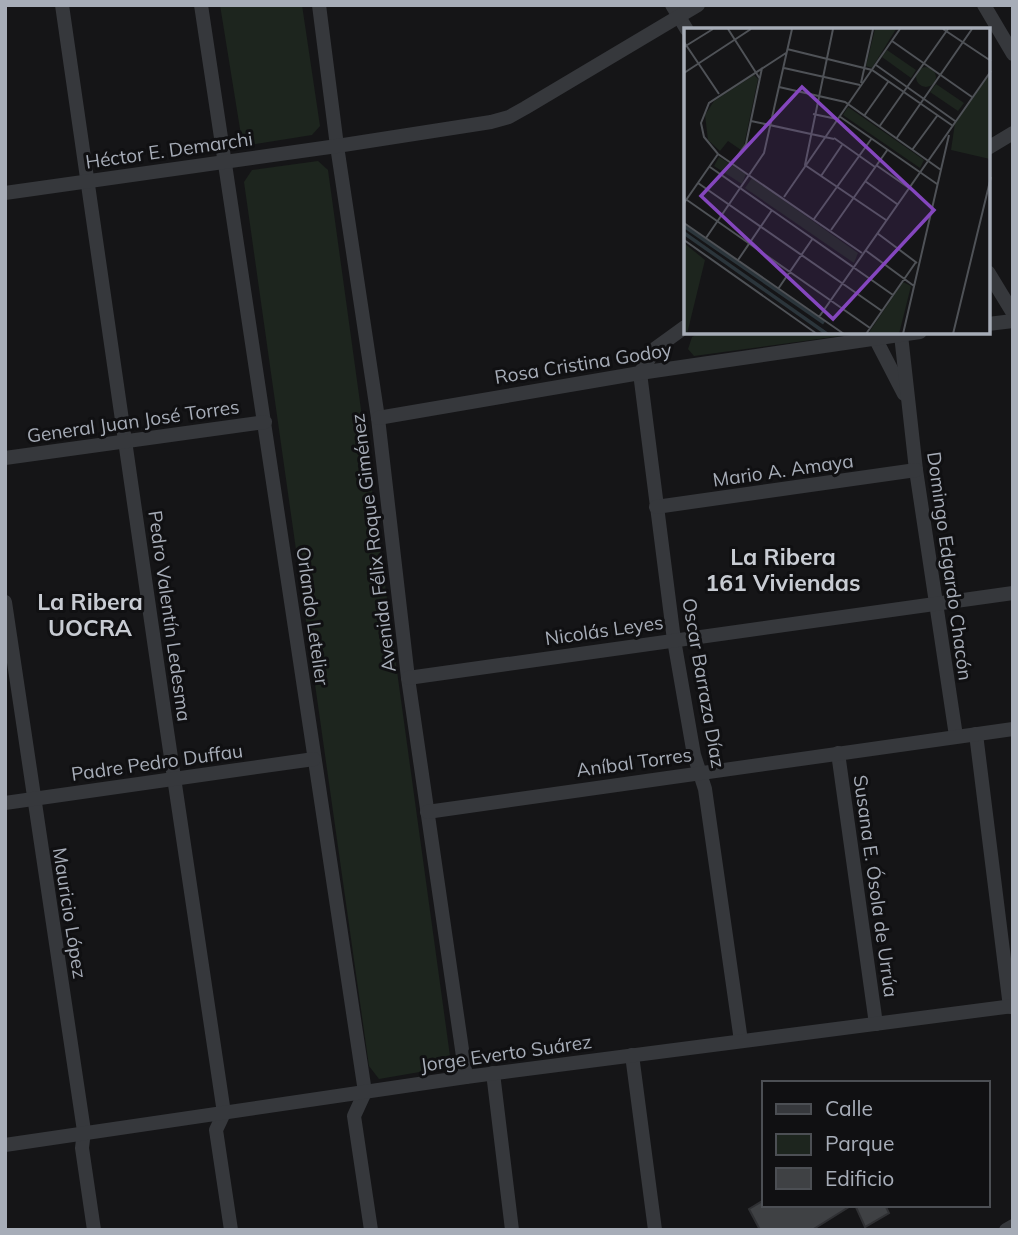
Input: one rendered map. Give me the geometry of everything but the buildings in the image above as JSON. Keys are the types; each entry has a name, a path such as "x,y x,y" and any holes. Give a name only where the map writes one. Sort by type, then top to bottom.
{"street":[{"name":"Pedro Valentín Ledesma","path":"62,5 173,779 225,1113 216,1130 231,1230"},
{"name":"Orlando Letelier","path":"201,5 365,1092 354,1116 371,1230"},
{"name":"Avenida Félix Roque Giménez","path":"319,5 337,146 378,418 408,678 466,1077"},
{"name":"Héctor E. Demarchi","path":"5,193 491,122 509,117 675,11 698,5"},
{"path":"984,5 1013,54"},
{"path":"675,11 686,28"},
{"path":"990,147 1013,133"},
{"path":"990,275 1013,313"},
{"path":"990,324 1013,321"},
{"path":"640,373 656,348 684,328"},
{"name":"Rosa Cristina Godoy","path":"378,418 873,335 907,334"},
{"name":"Domingo Edgardo Chacón","path":"873,335 908,401"},
{"name":"Domingo Edgardo Chacón","path":"901,335 916,470 956,736"},
{"name":"Oscar Barraza Díaz","path":"640,373 674,640 694,755 705,789 741,1041"},
{"name":"General Juan José Torres","path":"5,458 265,422"},
{"name":"Mario A. Amaya","path":"656,507 916,470"},
{"name":"Nicolás Leyes","path":"408,678 1013,593"},
{"name":"Mauricio López","path":"5,602 83,1132 82,1149 94,1230"},
{"name":"Aníbal Torres","path":"427,812 1013,729"},
{"path":"976,734 1012,1006"},
{"name":"Susana E. Ósola de Urrúa","path":"838,753 876,1024"},
{"name":"Padre Pedro Duffau","path":"5,803 314,759"},
{"name":"Jorge Everto Suárez","path":"5,1145 493,1073 1012,1006"},
{"path":"632,1055 655,1230"},
{"path":"493,1073 512,1230"},
{"path":"1006,1230 1013,1226"}],"green space":[{"path":"220,5 302,5 320,126 312,135 250,145 245,142 241,135"},
{"path":"318,161 328,170 450,1056 443,1068 379,1079 369,1066 244,182 252,170"},
{"path":"698,334 849,334 694,356 688,349 692,337"}],"district":[{"name":"La Ribera 161 Viviendas","path":"783,569"},
{"name":"La Ribera UOCRA","path":"90,614"}]}
